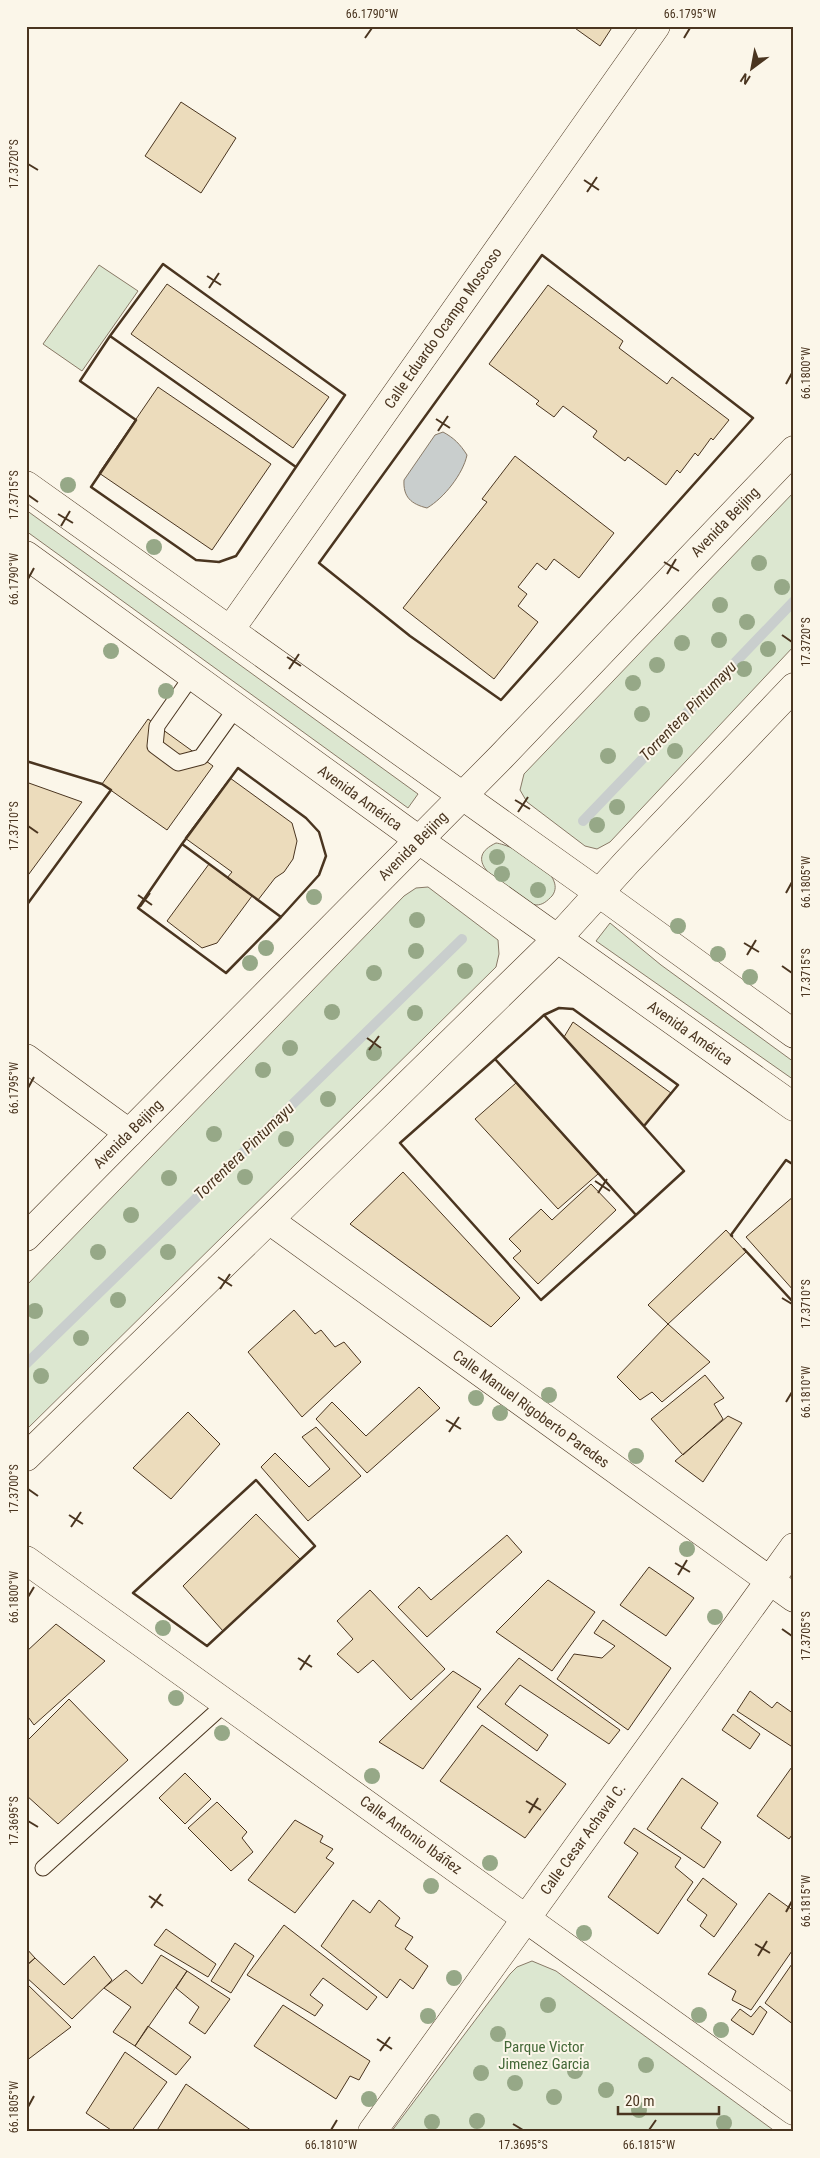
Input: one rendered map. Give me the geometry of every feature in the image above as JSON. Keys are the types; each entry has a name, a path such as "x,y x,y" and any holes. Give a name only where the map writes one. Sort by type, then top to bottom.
{"main road":[{"name":"Calle Eduardo Ocampo Moscoso","path":"230,630 656,26"},
{"name":"Avenida Beijing","path":"26,1237 463,796 794,450"},
{"path":"26,485 794,1034"},
{"name":"Avenida América","path":"26,556 557,939 794,1106"},
{"path":"26,1457 557,939 794,687"},
{"path":"26,1058 129,1133"},
{"name":"Calle Manuel Rigoberto Paredes","path":"269,1220 794,1598"},
{"name":"Calle Cesar Achaval C.","path":"372,2132 794,1547"},
{"name":"Calle Antonio Ibáñez","path":"26,1560 794,2111"}],"lane":[{"path":"192,676 157,726 155,746 178,763 201,757 236,708"},
{"path":"43,1868 226,1703"}],"green space":[{"path":"99,265 138,291 82,371 43,344"},
{"path":"794,492 794,646 610,842 597,849 585,846 527,802 520,790 524,774"},
{"path":"26,510 418,794 408,808 26,531"},
{"path":"496,843 526,855 546,870 553,879 555,887 552,896 547,901 538,905 529,903 489,874 484,867 482,855"},
{"path":"428,887 498,940 499,954 496,967 26,1430 26,1286 404,896 416,888"},
{"path":"610,923 661,965 794,1062 794,1080 596,941"},
{"name":"Parque Victor Jimenez Garcia","path":"532,1961 556,1971 776,2132 391,2132 510,1974 517,1967"}],"shaded area":[{"path":"443,432 456,442 467,455 452,485 427,508 409,499 405,491 404,480 435,435"}],"building":[{"path":"572,26 613,26 600,46"},
{"path":"181,102 236,138 201,193 145,156"},
{"path":"167,284 329,397 293,448 131,334"},
{"path":"548,285 623,341 619,348 667,384 672,377 729,420 713,440 711,438 698,456 695,453 680,473 677,470 666,485 628,457 625,461 593,437 597,431 563,406 554,417 536,404 539,401 489,364"},
{"path":"158,387 271,464 212,550 99,473"},
{"path":"515,456 614,533 579,578 554,559 546,570 537,563 518,587 527,594 518,606 538,622 494,679 403,608 487,502 482,499"},
{"path":"148,719 213,766 167,830 102,784"},
{"path":"230,778 292,823 297,841 293,859 284,872 275,878 258,900 227,878 232,872 185,838"},
{"path":"26,782 82,802 26,878"},
{"path":"209,864 252,896 217,943 202,948 167,921"},
{"path":"573,1022 671,1093 644,1126 564,1037"},
{"path":"516,1083 598,1174 558,1209 475,1119"},
{"path":"403,1172 520,1298 491,1327 350,1224"},
{"path":"591,1184 616,1210 538,1284 513,1258 521,1251 509,1239 541,1209 552,1220"},
{"path":"794,1196 794,1291 746,1237"},
{"path":"726,1230 746,1252 668,1324 648,1305"},
{"path":"294,1310 315,1334 321,1330 335,1347 344,1342 361,1362 302,1417 248,1352"},
{"path":"668,1324 710,1362 662,1402 652,1392 640,1400 617,1377"},
{"path":"705,1375 724,1398 714,1404 723,1419 683,1455 651,1419"},
{"path":"419,1387 440,1408 367,1473 316,1419 332,1402 366,1436"},
{"path":"188,1412 220,1444 171,1499 133,1468"},
{"path":"728,1416 742,1423 703,1482 675,1461"},
{"path":"316,1427 361,1476 308,1521 261,1467 275,1453 309,1487 330,1469 302,1437"},
{"path":"256,1514 300,1559 223,1631 183,1586"},
{"path":"507,1535 522,1552 427,1637 398,1607 419,1587 431,1600"},
{"path":"649,1567 694,1598 666,1636 620,1605"},
{"path":"548,1580 595,1612 552,1671 496,1632"},
{"path":"370,1590 445,1669 411,1700 373,1660 358,1673 337,1654 353,1639 337,1621"},
{"path":"603,1620 671,1668 628,1730 557,1679 574,1654 602,1658 615,1646 594,1633"},
{"path":"56,1624 105,1661 34,1725 26,1714 26,1652"},
{"path":"519,1658 620,1730 609,1744 520,1685 505,1704 548,1735 537,1751 477,1707"},
{"path":"453,1671 481,1689 423,1769 379,1742"},
{"path":"750,1691 772,1708 777,1702 794,1714 794,1748 737,1711"},
{"path":"69,1699 128,1760 58,1824 26,1795 26,1742"},
{"path":"733,1714 760,1734 750,1749 722,1730"},
{"path":"482,1725 566,1784 525,1838 440,1781"},
{"path":"794,1764 794,1832 789,1839 757,1816"},
{"path":"185,1773 211,1799 185,1824 159,1798"},
{"path":"682,1778 718,1803 701,1828 721,1842 704,1868 647,1829"},
{"path":"217,1802 247,1832 242,1838 253,1852 231,1871 188,1828"},
{"path":"295,1820 323,1836 320,1842 333,1849 326,1858 334,1863 295,1913 248,1880"},
{"path":"634,1828 681,1858 675,1867 693,1882 658,1934 608,1897 638,1853 624,1843"},
{"path":"703,1878 737,1904 714,1937 700,1926 707,1915 687,1900"},
{"path":"769,1893 794,1911 794,1948 751,2010 732,2000 736,1991 708,1974"},
{"path":"353,1900 370,1913 379,1900 400,1918 395,1926 413,1937 405,1949 428,1966 413,1989 400,1979 387,1998 321,1946"},
{"path":"284,1925 377,1997 367,2010 323,1978 310,1995 323,2005 315,2016 247,1975"},
{"path":"166,1929 216,1964 208,1977 154,1945"},
{"path":"235,1943 254,1956 231,1993 211,1981"},
{"path":"26,1948 35,1958 26,1966"},
{"path":"161,1955 187,1971 135,2046 113,2032 131,2007 104,1988 126,1970 142,1984"},
{"path":"94,1956 112,1980 72,2019 26,1977 26,1966 35,1958 64,1985"},
{"path":"794,1961 794,2025 765,2003"},
{"path":"187,1971 230,1999 205,2034 189,2023 199,2007 176,1988"},
{"path":"26,1983 71,2027 26,2061"},
{"path":"283,2005 370,2061 359,2080 350,2076 336,2099 254,2046"},
{"path":"760,2006 767,2012 753,2035 731,2020 740,2009 751,2017"},
{"path":"148,2026 191,2057 176,2075 135,2046"},
{"path":"125,2052 167,2082 131,2132 114,2132 86,2113"},
{"path":"186,2084 252,2131 156,2132"}],"waterway":[{"name":"Torrentera Pintumayu","path":"583,821 794,601"},
{"name":"Torrentera Pintumayu","path":"26,1364 462,939"}],"wall":[{"path":"542,255 753,418 501,700 410,636 319,563 542,255"},
{"path":"163,264 345,395 296,467 110,336 163,264"},
{"path":"110,336 296,467 236,556 219,562 196,560 91,487 136,420 80,381 110,336"},
{"path":"26,761 102,784 111,790 26,906"},
{"path":"238,768 306,818 319,832 326,856 319,875 281,917 182,844 238,768"},
{"path":"182,844 281,917 226,973 138,908 182,844"},
{"path":"559,1008 573,1009 678,1085 644,1126 544,1015 559,1008"},
{"path":"544,1015 684,1171 636,1215 495,1059 544,1015"},
{"path":"495,1059 636,1215 541,1300 400,1143 495,1059"},
{"path":"732,1236 786,1160 794,1165"},
{"path":"744,1249 794,1303"},
{"path":"256,1480 315,1546 207,1646 133,1593 256,1480"}]}
